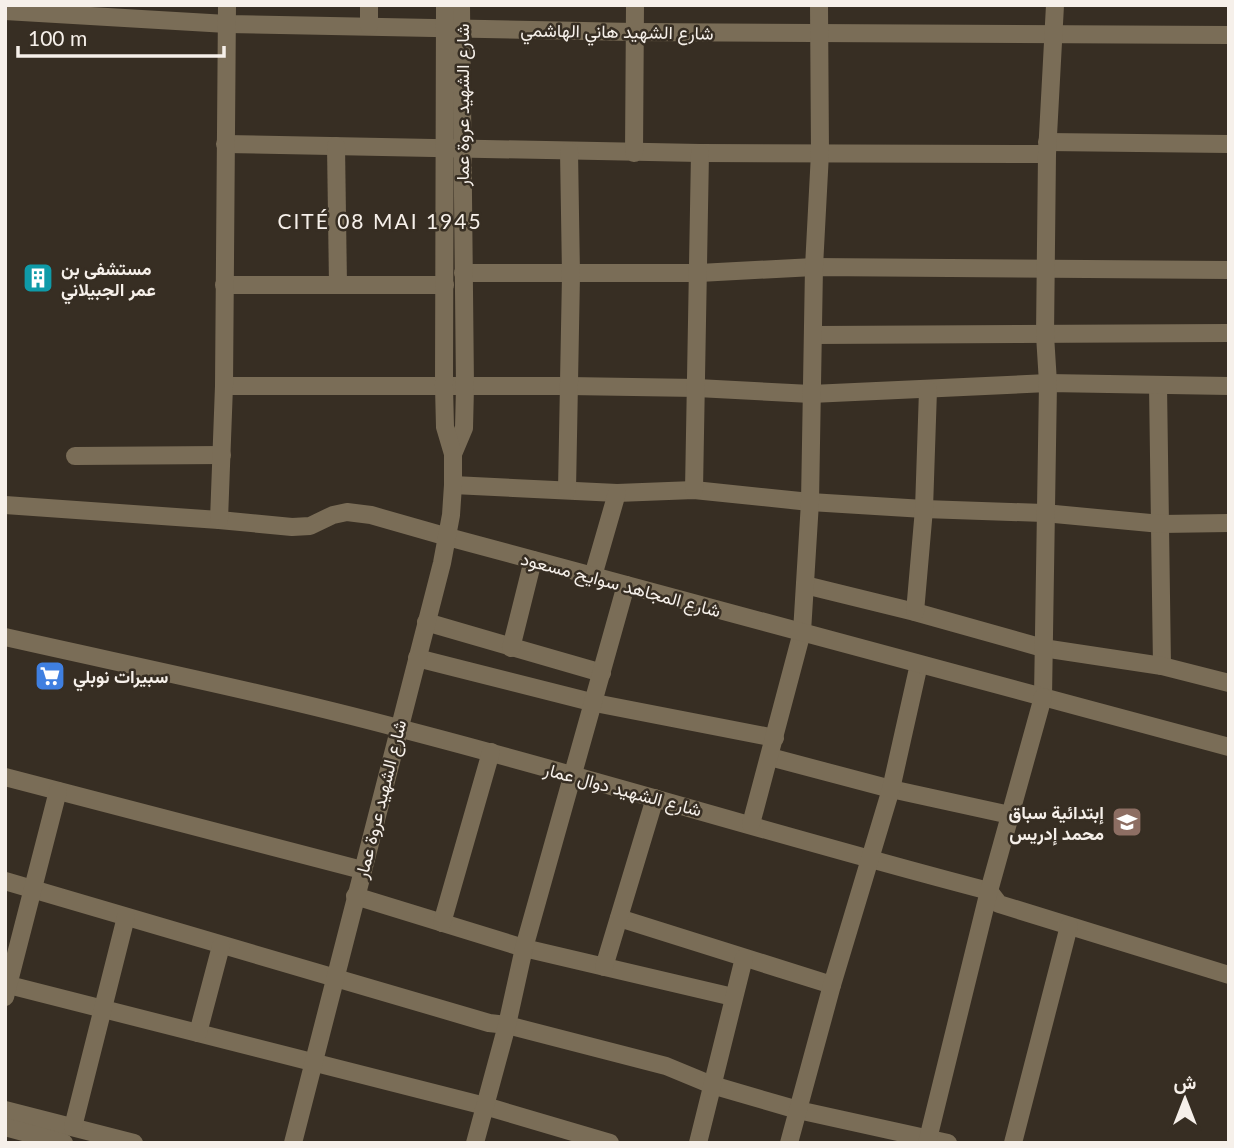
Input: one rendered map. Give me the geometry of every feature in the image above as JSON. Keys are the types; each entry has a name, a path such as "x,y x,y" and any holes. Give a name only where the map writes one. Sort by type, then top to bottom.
{"street":[{"path":"219,520 224,386 227,5"},
{"path":"369,5 369,26"},
{"name":"شارع الشهيد عروة عمار","path":"444,5 453,28"},
{"name":"شارع الشهيد عروة عمار","path":"453,454 445,427 445,285 453,148 453,28 461,5"},
{"path":"634,153 635,5"},
{"path":"751,824 802,632 810,502 814,267 820,153 819,5"},
{"path":"928,1140 989,891 1043,697 1048,383 1045,335 1047,148 1055,5"},
{"name":"شارع الشهيد هاني الهاشمي","path":"5,11 74,10 227,24 634,33 1229,35"},
{"path":"225,144 634,153 820,153 1229,144"},
{"path":"336,146 338,285"},
{"name":"شارع الشهيد عروة عمار","path":"293,1143 448,537 453,454 464,428 465,387 463,274 453,148"},
{"path":"567,490 571,275 569,151"},
{"path":"694,490 700,153"},
{"path":"463,274 699,273 814,267 1229,270"},
{"path":"224,285 445,285"},
{"path":"814,335 1229,333"},
{"path":"224,386 569,386 697,388 811,394 1048,383 1229,386"},
{"path":"1158,385 1162,666"},
{"path":"915,612 924,509 928,390"},
{"path":"75,456 222,455"},
{"path":"453,485 617,493 694,490 810,502 1044,513 1161,524 1229,523"},
{"path":"593,576 617,493"},
{"name":"شارع المجاهد سوايح مسعود","path":"5,505 292,527 310,526 333,515 348,512 371,515 1229,747"},
{"path":"511,648 533,560"},
{"path":"475,1143 507,1025 524,948 626,585"},
{"path":"804,585 915,612 1043,648 1162,666 1229,683"},
{"path":"426,622 602,673"},
{"name":"شارع الشهيد دوال عمار","path":"5,637 399,728 491,752 870,860 989,891 999,904 1229,975"},
{"path":"417,658 595,703 775,738"},
{"path":"789,1143 832,985 891,789 919,664"},
{"path":"442,923 491,752"},
{"path":"770,757 891,789 1010,815"},
{"path":"5,777 362,870"},
{"path":"58,791 6,989 104,1010 485,1106 610,1143"},
{"path":"604,967 655,798"},
{"path":"5,881 489,1023 507,1025 666,1066 712,1085 798,1110 948,1143"},
{"path":"355,896 524,948 733,997"},
{"path":"69,1135 104,1010 126,917"},
{"path":"619,918 832,985"},
{"path":"1013,1143 1069,926"},
{"path":"198,1033 221,946"},
{"path":"698,1143 744,958"},
{"path":"5,1110 69,1135"},
{"path":"5,1127 134,1143"}],"place":[{"name":"مستشفى بن عمر الجبيلاني","path":"38,278"},
{"name":"سبيرات نوبلي","path":"50,676"},
{"name":"إبتدائية سباق محمد إدريس","path":"1127,822"}],"district":[{"name":"CITÉ 08 MAI 1945","path":"380,220"}]}
